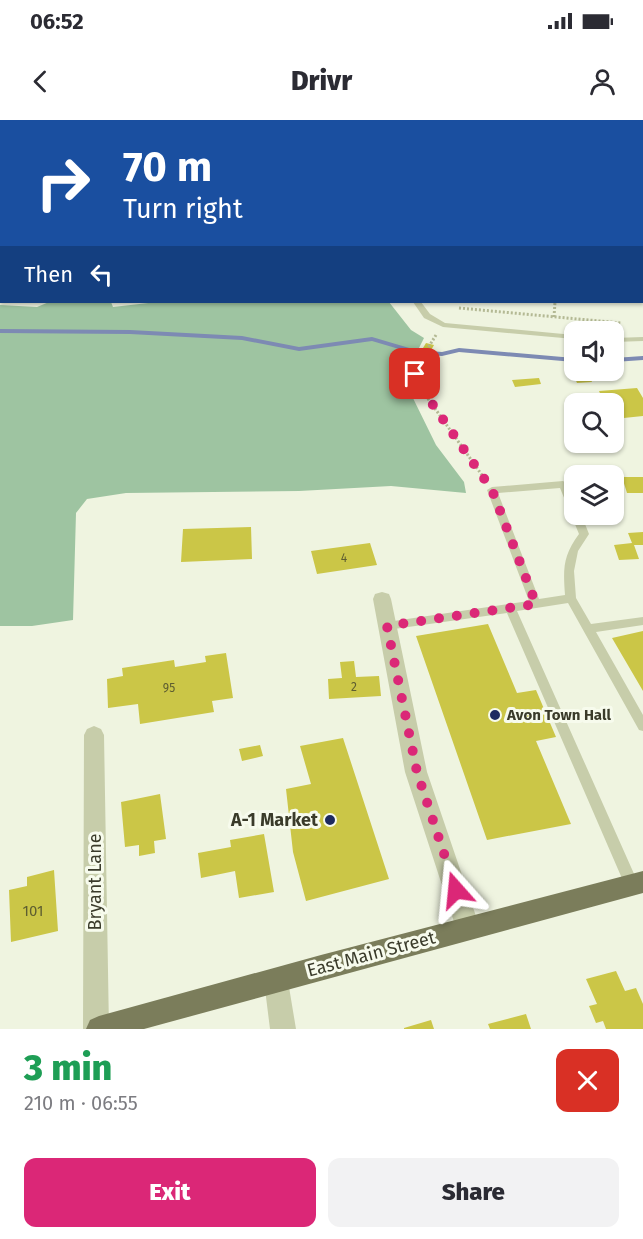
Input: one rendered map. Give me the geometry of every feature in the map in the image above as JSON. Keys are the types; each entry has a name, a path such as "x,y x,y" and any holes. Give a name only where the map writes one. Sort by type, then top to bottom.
{"main road":[{"name":"East Main Street","path":"98,1029 637,883"}],"street":[{"path":"382,599 417,772 468,928"},
{"name":"Bryant Lane","path":"94,735 98,1029"},
{"path":"276,981 283,1029"}],"lane":[{"path":"418,303 427,316 443,325 564,336"},
{"path":"624,340 643,339"},
{"path":"536,604 492,490 563,484 564,486"},
{"path":"580,525 584,534 572,550 567,566 571,598 643,726"},
{"path":"387,626 571,598"},
{"path":"510,608 637,883"},
{"path":"588,629 643,621"}],"path":[{"path":"554,317 555,303"},
{"path":"459,308 632,324"},
{"path":"430,344 415,374 417,382 492,490"}],"green space":[{"path":"47,303 111,303 113,307 148,303 390,303 411,330 424,338 406,374 409,390 436,445 464,482 466,493 391,486 299,491 126,493 87,499 76,513 73,620 32,626 0,626 0,305 37,307"}],"building":[{"path":"426,343 434,345 423,365 414,363"},
{"path":"539,378 541,384 515,387 512,380"},
{"path":"576,381 592,382 577,383"},
{"path":"637,388 643,398 643,416 624,418 624,393 600,393 599,391"},
{"path":"624,477 643,477 643,493 627,493"},
{"path":"251,527 252,559 181,562 183,529"},
{"path":"643,532 643,545 634,545 639,559 619,560 614,545 632,543 628,533"},
{"path":"370,543 377,565 317,574 311,551"},
{"name":"Avon Town Hall","path":"488,624 517,693 536,690 556,737 536,741 571,824 487,840 416,636"},
{"path":"643,631 643,691 612,638"},
{"path":"226,653 233,698 212,701 214,712 140,724 138,704 108,708 107,679 123,676 122,668 174,660 175,667 206,662 205,656"},
{"path":"354,661 356,677 379,676 381,696 329,699 328,679 342,678 340,662"},
{"name":"A-1 Market","path":"343,738 389,879 306,901 293,852 286,789 311,784 300,746"},
{"path":"260,745 263,756 242,761 239,749"},
{"path":"160,794 166,839 154,841 155,853 139,856 139,845 125,847 121,802"},
{"path":"264,834 274,892 239,898 235,871 201,878 198,853 231,847 230,840"},
{"path":"54,870 58,931 11,942 9,890 27,886 27,877"},
{"path":"616,971 625,991 636,988 643,1004 643,1029 606,1029 603,1021 596,1023 589,1006 597,1004 586,979"},
{"path":"526,1014 531,1029 490,1029 488,1024"},
{"path":"431,1020 434,1029 404,1029 404,1028"}],"waterway":[{"path":"0,331 130,332 242,338 299,349 372,339 416,352 442,354 459,350 564,359"},
{"path":"624,359 643,358"}],"place":[{"name":"Avon Town Hall","path":"495,715"},
{"name":"A-1 Market","path":"330,820"}],"route":[{"path":"415,374 417,382 492,490 536,604 387,626 417,772 456,890"}]}
